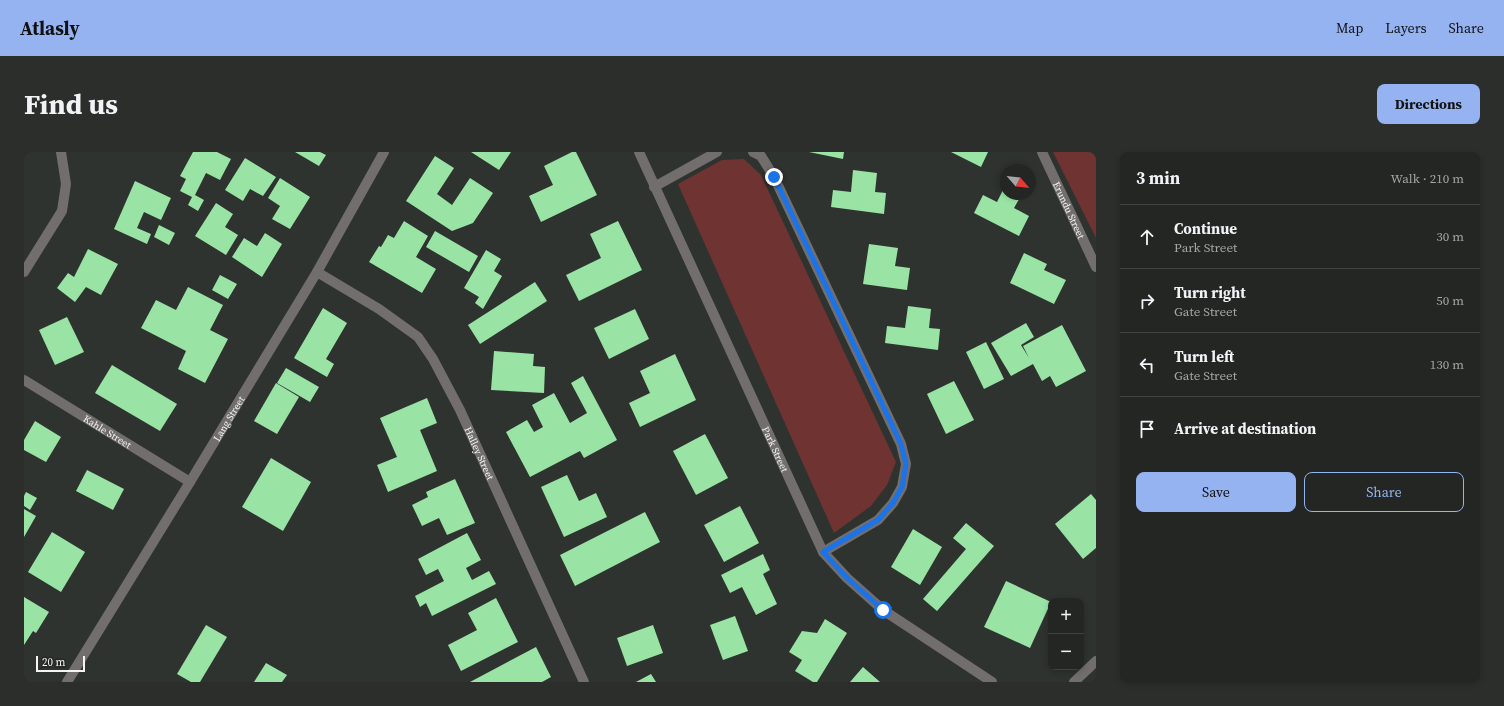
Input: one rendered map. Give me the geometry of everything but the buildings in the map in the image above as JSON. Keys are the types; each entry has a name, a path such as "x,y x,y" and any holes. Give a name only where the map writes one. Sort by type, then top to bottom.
{"street":[{"path":"24,272 62,211 66,184 60,152"},
{"name":"Lang Street","path":"67,682 317,272 384,152"},
{"name":"Park Street","path":"639,152 823,552 847,578 883,610 992,682"},
{"path":"654,187 717,152"},
{"path":"754,152 761,156 774,177 901,444 906,464 902,487 893,503 878,520 823,552"},
{"name":"Erundu Street","path":"1042,152 1096,268"},
{"name":"Halley Street","path":"317,272 378,309 418,337 434,359 460,410 584,682"},
{"name":"Kahle Street","path":"24,380 190,482"},
{"path":"1074,682 1096,661"}],"shaded area":[{"path":"1053,152 1096,152 1096,238"},
{"path":"744,159 761,175 896,462 887,485 871,506 834,533 678,184 722,160"}],"route":[{"path":"774,177 901,444 906,464 902,487 893,503 878,520 823,552 847,578 883,610"}]}
